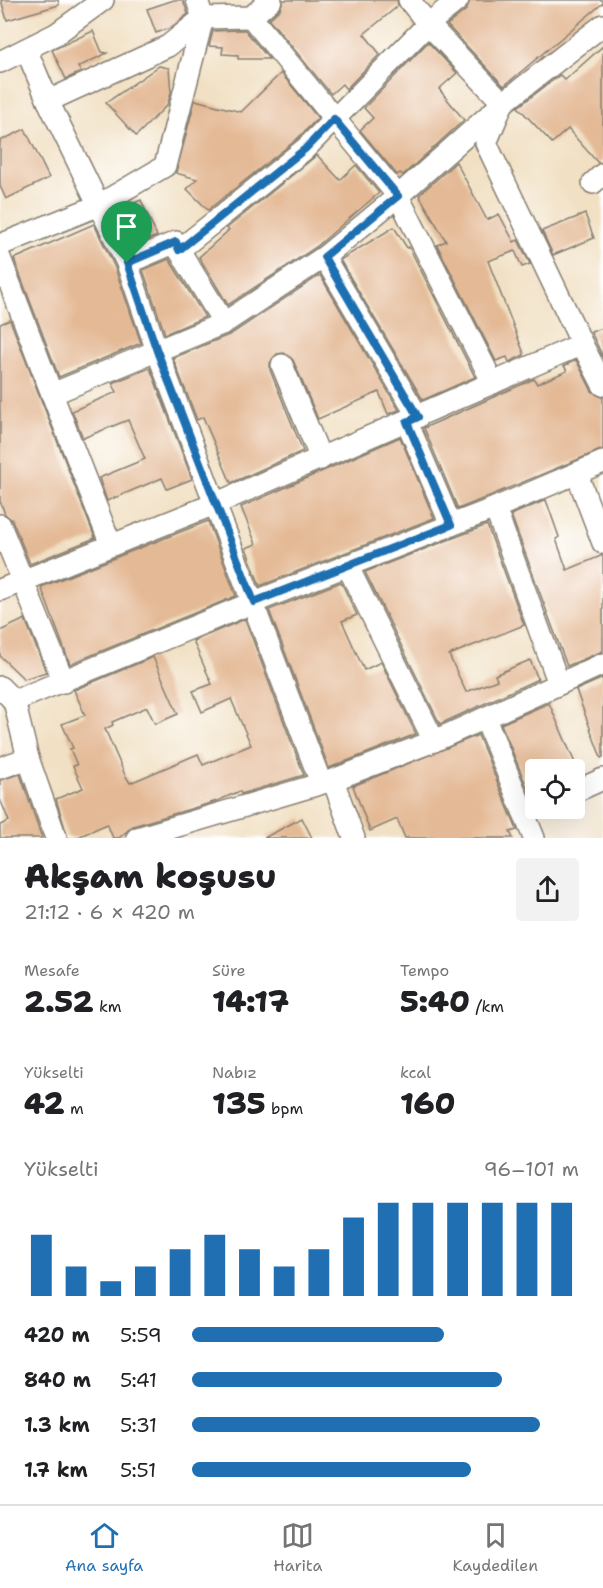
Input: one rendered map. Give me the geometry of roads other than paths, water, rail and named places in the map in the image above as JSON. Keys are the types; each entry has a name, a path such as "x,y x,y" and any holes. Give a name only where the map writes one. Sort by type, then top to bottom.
{"street":[{"path":"0,62 56,33 103,0"},
{"path":"251,17 271,0"},
{"path":"409,0 428,24 503,103"},
{"path":"179,250 305,149 428,24 458,0"},
{"path":"48,101 168,46 200,9"},
{"path":"200,9 251,17 398,196 493,383"},
{"path":"0,245 97,206 165,166 200,9"},
{"path":"52,394 224,323 324,257 398,196 503,103 603,25"},
{"path":"26,49 97,206 127,263 157,351 254,602 327,782 354,838"},
{"path":"503,103 486,143 603,385"},
{"path":"127,263 176,242 224,323"},
{"path":"324,257 413,419 451,525"},
{"path":"0,258 111,545"},
{"path":"0,590 321,459 582,344"},
{"path":"282,365 321,459"},
{"path":"56,838 7,694 64,682 254,602 495,508 603,462"},
{"path":"577,474 603,543"},
{"path":"495,508 559,684"},
{"path":"0,525 64,682"},
{"path":"347,566 434,741"},
{"path":"137,838 327,782 434,741 603,664"},
{"path":"485,718 525,796"},
{"path":"0,768 28,758"},
{"path":"585,787 603,779"},
{"path":"533,819 534,838"}]}
